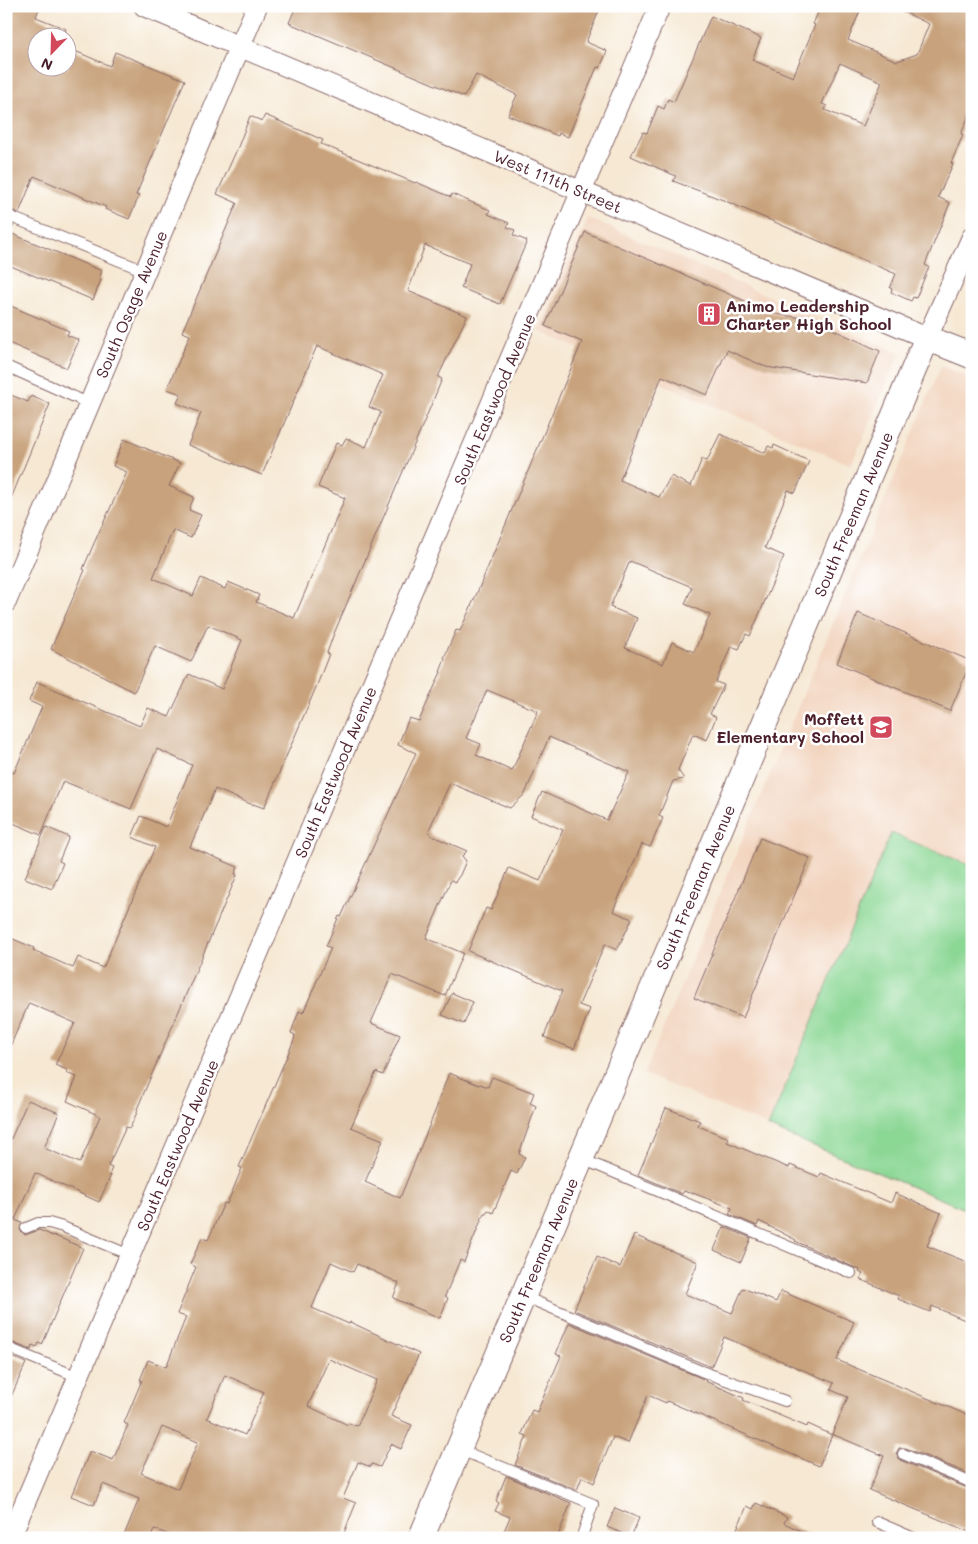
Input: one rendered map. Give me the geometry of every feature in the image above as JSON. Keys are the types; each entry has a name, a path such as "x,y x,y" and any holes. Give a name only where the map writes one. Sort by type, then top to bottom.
{"street":[{"name":"West 111th Street","path":"144,6 972,356"},
{"name":"South Osage Avenue","path":"6,602 257,6"},
{"name":"South Eastwood Avenue","path":"10,1538 660,6"},
{"name":"South Freeman Avenue","path":"421,1538 927,338 972,237"}],"lane":[{"path":"6,215 145,271"},
{"path":"6,366 90,404"},
{"path":"581,1158 851,1273"},
{"path":"26,1228 38,1222 49,1222 63,1226 130,1255"},
{"path":"523,1296 701,1372 785,1401"},
{"path":"6,1347 78,1377"},
{"path":"458,1449 593,1504 583,1533"},
{"path":"903,1454 972,1483"},
{"path":"877,1522 914,1538"}],"shaded area":[{"path":"588,218 900,353 851,465 539,331"},
{"name":"Moffett Elementary School","path":"941,366 972,379 972,1212 644,1074"}],"green space":[{"path":"891,833 972,866 972,1212 768,1127"}],"building":[{"path":"6,6 40,6 36,17 64,28 28,28 28,78 78,78 78,52 110,66 115,52 185,80 136,195 139,196 129,219 34,176 19,213 6,208"},
{"path":"296,6 601,6 586,42 607,51 600,68 597,67 568,137 559,133 558,136 508,115 517,95 476,75 464,97 289,23"},
{"path":"821,6 862,6 848,40 897,61 917,54 929,24 891,6 972,6 972,108 951,163 953,164 938,197 950,203 925,265 929,267 916,298 913,297 911,301 891,292 892,289 890,288 896,274 723,200 673,181 676,176 631,156 643,132 647,133 658,106 664,109 668,99 674,102 711,16 761,38 752,60 793,77 815,25 813,24","holes":["840,63 882,82 863,126 825,110 827,106 822,104"]},
{"path":"265,115 323,140 321,144 415,183 451,197 452,194 490,210 488,214 509,223 507,227 515,230 513,235 527,241 500,304 461,288 470,264 425,245 408,291 467,316 438,377 442,379 333,636 327,653 329,654 317,685 264,808 215,789 190,847 238,867 235,874 237,875 138,1110 130,1128 126,1127 108,1166 112,1168 109,1175 111,1175 99,1202 35,1173 15,1220 22,1223 20,1230 25,1235 39,1230 83,1248 42,1345 39,1343 37,1347 32,1345 31,1350 6,1340 6,1150 28,1100 59,1113 44,1148 80,1163 100,1116 67,1101 77,1077 66,1073 67,1070 55,1065 75,1023 29,1003 6,1056 6,936 73,968 78,957 103,968 155,847 132,837 141,816 166,827 192,765 157,749 131,809 63,781 41,835 6,820 6,770 14,773 42,707 29,701 37,682 140,726 148,708 169,717 189,674 222,689 242,640 208,625 191,662 155,646 134,692 51,649 85,570 83,569 95,541 127,472 113,466 124,439 180,463 169,486 194,497 189,510 201,515 191,538 173,530 153,578 193,596 201,578 225,589 228,582 259,595 256,602 294,618 345,498 318,487 336,443 342,445 346,438 366,447 381,412 369,407 383,375 317,346 262,475 188,445 201,413 177,403 181,394 167,389 190,335 182,332 237,203 217,194 250,116 262,121"},
{"path":"6,223 14,225 10,233 102,271 99,279 101,280 93,300 6,264"},
{"path":"585,232 775,314 810,319 880,351 867,383 766,367 727,350 707,395 662,376 620,480 659,497 671,476 691,486 702,459 707,461 720,434 765,453 768,446 773,448 774,445 809,461 795,493 788,490 765,548 784,556 750,636 746,634 739,649 731,646 716,682 724,685 710,714 716,717 707,740 693,734 678,770 684,779 673,781 659,816 663,818 650,847 642,844 613,911 632,919 617,950 605,944 579,1005 590,1009 574,1049 544,1037 562,991 468,951 486,908 491,910 509,868 540,881 563,830 531,816 542,792 607,820 629,772 549,737 525,794 510,808 450,783 428,832 431,833 430,835 467,851 462,856 466,861 460,875 455,882 451,880 426,938 463,953 445,996 392,974 371,1023 400,1035 383,1075 376,1072 351,1127 383,1140 365,1182 400,1198 449,1073 488,1087 492,1077 534,1093 530,1103 536,1106 519,1154 525,1157 517,1174 511,1171 493,1213 488,1210 484,1213 464,1262 460,1260 445,1296 448,1298 440,1318 393,1298 399,1283 357,1264 353,1272 331,1262 312,1308 349,1324 350,1322 419,1354 391,1416 412,1425 401,1449 391,1444 380,1467 372,1464 371,1467 358,1462 343,1498 356,1503 342,1538 177,1538 154,1529 151,1538 123,1538 139,1499 103,1484 94,1505 71,1496 90,1451 113,1460 128,1425 124,1423 142,1380 140,1380 148,1360 166,1367 186,1317 177,1314 196,1267 190,1264 202,1238 208,1240 224,1203 227,1204 242,1168 239,1167 294,1040 295,1035 291,1033 299,1011 303,1013 331,948 326,946 416,753 398,745 409,718 419,721 441,672 444,658 456,630 460,631 477,593 582,342 545,326","holes":["630,561 692,587 685,604 710,615 694,652 672,642 663,664 625,648 637,618 610,607","487,690 538,711 512,771 476,755 481,744 466,738","329,1359 377,1380 357,1426 349,1423 348,1425 308,1406","225,1375 264,1392 245,1435 207,1418","162,1427 198,1442 178,1489 141,1473"]},
{"path":"6,304 69,331 67,335 79,340 67,368 6,342"},
{"path":"6,393 28,402 31,396 50,404 7,508"},
{"path":"858,613 971,661 950,711 837,663"},
{"path":"46,827 69,837 59,861 63,863 52,889 25,878"},
{"path":"760,838 810,858 743,1018 694,998"},
{"path":"452,993 473,1002 464,1024 442,1015"},
{"path":"666,1108 700,1121 698,1126 729,1138 727,1142 789,1168 790,1165 819,1177 821,1173 891,1203 895,1193 941,1213 927,1246 972,1264 972,1323 932,1306 930,1312 898,1299 899,1296 860,1279 863,1274 859,1272 860,1270 795,1241 759,1221 757,1226 729,1214 732,1208 690,1192 684,1191 682,1194 638,1175"},
{"path":"724,1227 751,1238 741,1262 714,1250"},
{"path":"634,1235 698,1262 685,1294 732,1313 743,1288 776,1302 781,1291 854,1322 837,1360 972,1417 972,1475 906,1448 899,1448 896,1454 900,1460 972,1490 972,1533 869,1490 884,1456 832,1434 848,1397 831,1390 834,1383 724,1337 711,1367 574,1310 597,1257 620,1267"},
{"path":"569,1323 706,1380 744,1398 743,1400 807,1427 808,1424 832,1435 819,1466 667,1401 666,1403 648,1395 628,1443 613,1437 594,1483 582,1477 577,1490 515,1465 527,1436 522,1434 532,1410 537,1412 561,1356 556,1354"},
{"path":"6,1355 26,1363 6,1408"},
{"path":"506,1476 571,1503 557,1538 501,1538 510,1517 495,1511 499,1503 496,1501"},
{"path":"756,1503 787,1517 784,1523 816,1538 733,1538 747,1506 753,1509"},
{"path":"615,1508 639,1518 631,1537 607,1527"}],"place":[{"name":"Animo Leadership Charter High School","path":"709,314"},
{"name":"Moffett Elementary School","path":"881,727"}]}
